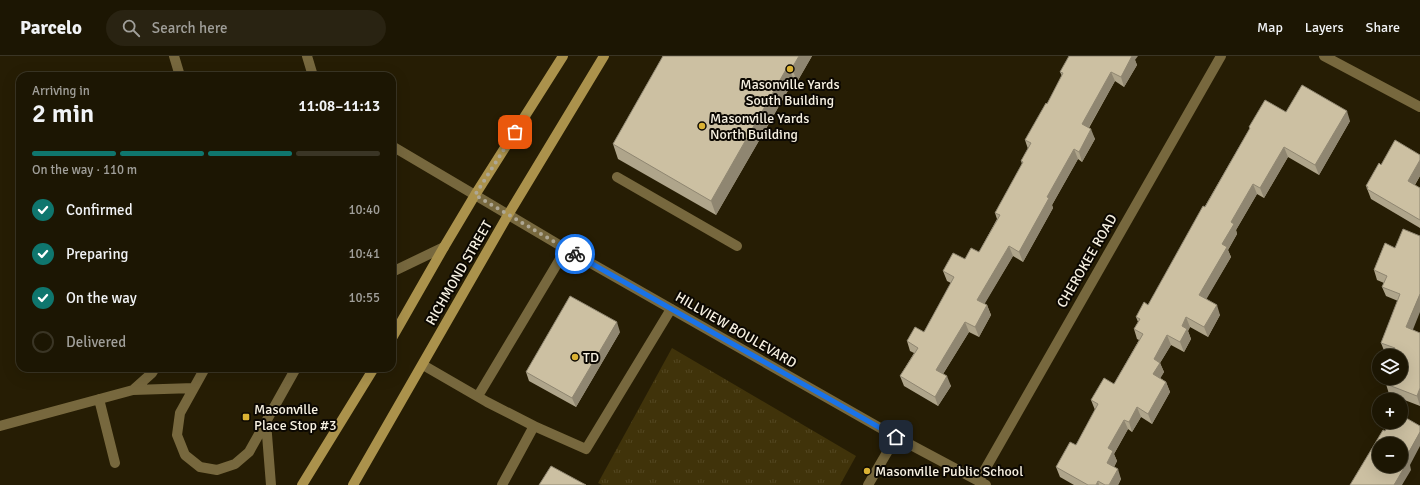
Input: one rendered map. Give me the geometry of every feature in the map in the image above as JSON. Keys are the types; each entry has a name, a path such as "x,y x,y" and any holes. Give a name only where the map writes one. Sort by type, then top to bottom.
{"main road":[{"name":"RICHMOND STREET","path":"396,331 475,195 563,56"},
{"name":"RICHMOND STREET","path":"353,485 508,215 604,56"},
{"path":"302,485 372,372"}],"street":[{"path":"174,56 179,72"},
{"path":"307,56 312,72"},
{"name":"CHEROKEE ROAD","path":"982,483 1221,56"},
{"path":"1324,56 1420,107"},
{"name":"HILLVIEW BOULEVARD","path":"396,148 671,309 896,437 982,483"},
{"path":"617,177 737,246"},
{"path":"396,270 444,247"},
{"path":"478,396 566,249"},
{"path":"423,364 534,426 586,449 671,309"},
{"path":"133,390 152,372"},
{"path":"203,372 180,413 177,435 185,455 200,466 217,470 235,464 249,452 294,372"},
{"path":"0,426 133,390 194,388"},
{"path":"99,399 115,463"},
{"path":"266,422 271,485"},
{"path":"502,485 534,426"},
{"path":"868,485 896,437"}],"green space":[{"path":"672,348 856,456 840,485 602,485 598,483"}],"building":[{"name":"Masonville Yards North Building","path":"663,56 799,56 792,68 788,66 711,201 613,144"},
{"path":"1069,56 1132,56 1121,77 1111,72 1082,124 1091,129 1079,152 1074,149 1047,197 1049,198 1019,252 1009,246 977,300 987,305 975,327 965,322 936,370 947,376 935,397 900,376 918,348 907,341 915,327 924,332 954,277 943,271 953,253 965,259 971,248 979,252 1000,215 995,213 1023,162 1021,161 1031,143 1025,140 1046,103 1047,104 1063,73 1060,72"},
{"path":"1302,85 1347,111 1315,165 1284,147 1260,188 1253,184 1231,222 1234,224 1222,244 1227,247 1199,295 1217,305 1204,327 1186,317 1182,326 1187,329 1180,342 1167,335 1154,359 1160,363 1153,374 1166,382 1148,414 1137,407 1129,422 1124,420 1108,448 1113,451 1107,463 1118,469 1109,485 1105,485 1098,481 1096,485 1088,485 1056,467 1070,442 1076,445 1098,404 1091,400 1104,378 1114,384 1143,334 1134,329 1140,319 1136,317 1144,302 1148,305 1203,206 1205,207 1265,100 1286,112"},
{"path":"1395,140 1420,155 1420,160 1408,181 1420,188 1420,220 1367,189 1368,187 1366,186 1379,163 1381,165"},
{"path":"1403,229 1420,236 1420,294 1406,327 1420,333 1420,388 1417,396 1389,385 1408,385 1408,349 1395,349 1381,343 1400,294 1382,287 1387,276 1374,270 1385,243 1395,248"},
{"name":"TD","path":"570,296 617,322 572,398 526,372"},
{"path":"1408,419 1420,426 1420,432 1408,454 1408,437 1379,437 1383,430 1385,431 1386,429 1408,429"},
{"path":"1372,448 1372,473 1401,473 1394,485 1350,485"},
{"path":"551,466 586,485 539,485"}],"way so far":[{"path":"515,132 475,195 575,254"}],"place":[{"name":"Masonville Yards South Building","path":"790,69"},
{"name":"Masonville Yards North Building","path":"702,126"},
{"name":"TD","path":"575,357"},
{"name":"Masonville Place Stop #3","path":"246,417"},
{"name":"Masonville Public School","path":"867,471"}],"route":[{"path":"575,254 896,437"}]}
